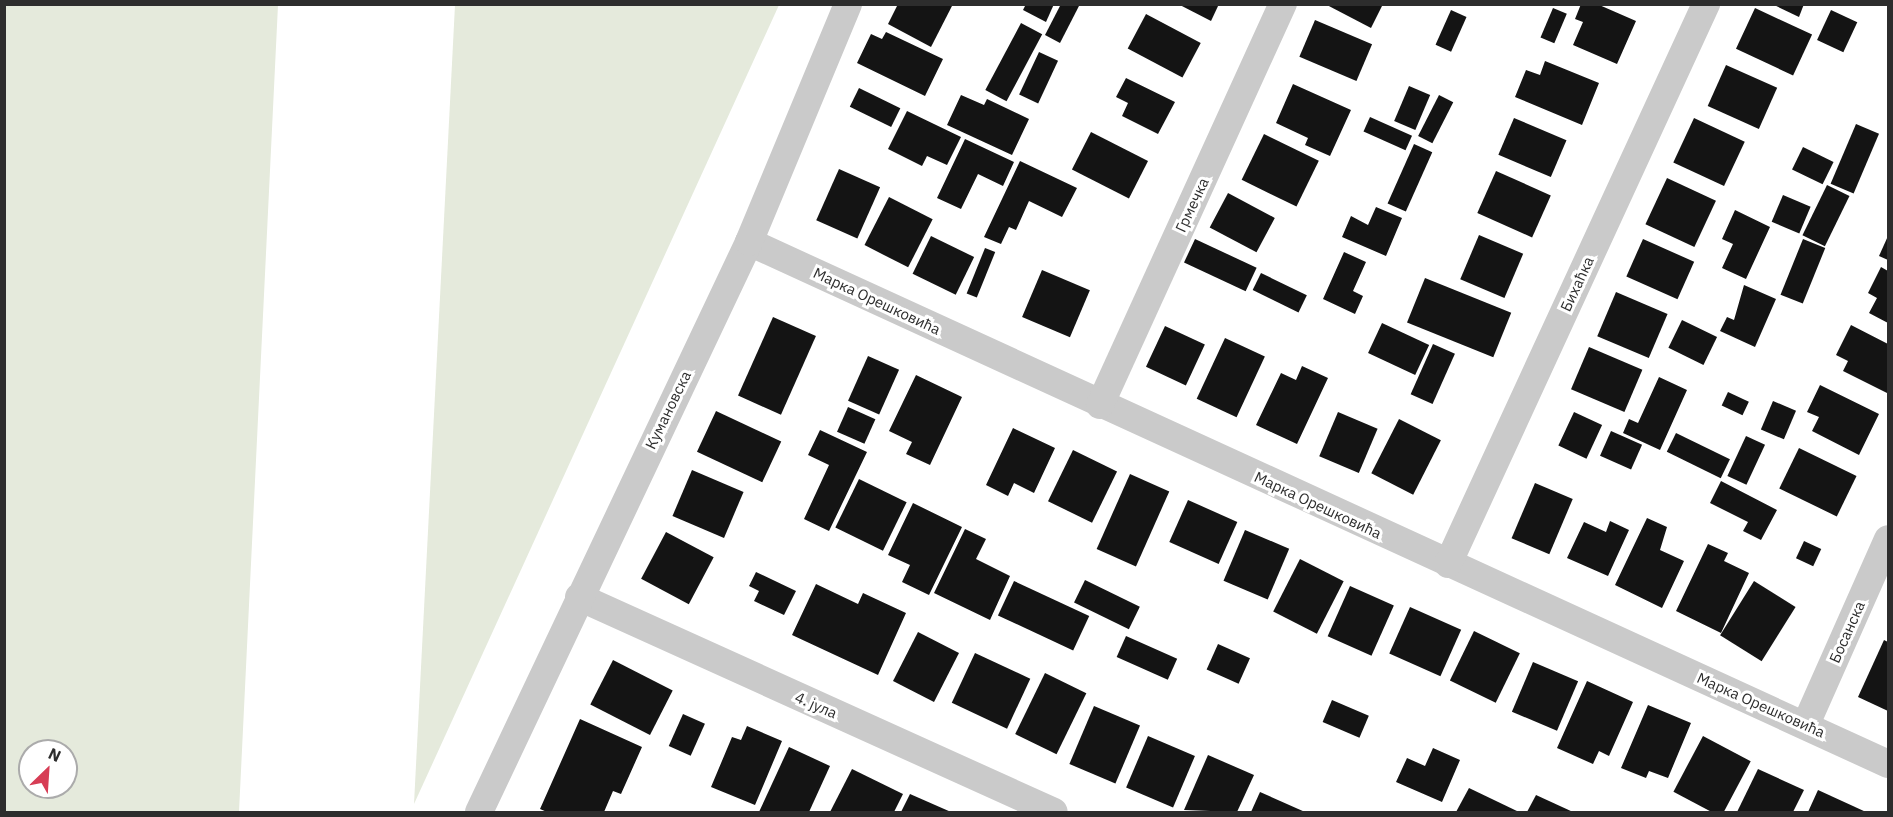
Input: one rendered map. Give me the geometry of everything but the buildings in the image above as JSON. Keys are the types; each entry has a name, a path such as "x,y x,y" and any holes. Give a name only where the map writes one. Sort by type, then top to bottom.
{"street":[{"name":"Кумановска","path":"479,813 579,597 749,242 848,4"},
{"name":"Грмечка","path":"1100,405 1283,4"},
{"name":"Бихаћка","path":"1448,564 1706,4"},
{"name":"Марка Орешковића","path":"749,242 1448,564 1806,724 1888,765"},
{"name":"Босанска","path":"1806,724 1888,539"},
{"name":"4. јула","path":"579,597 1054,813"}],"shaded area":[{"path":"5,4 278,5 239,812 5,812"},
{"path":"455,5 779,5 414,804"}]}
